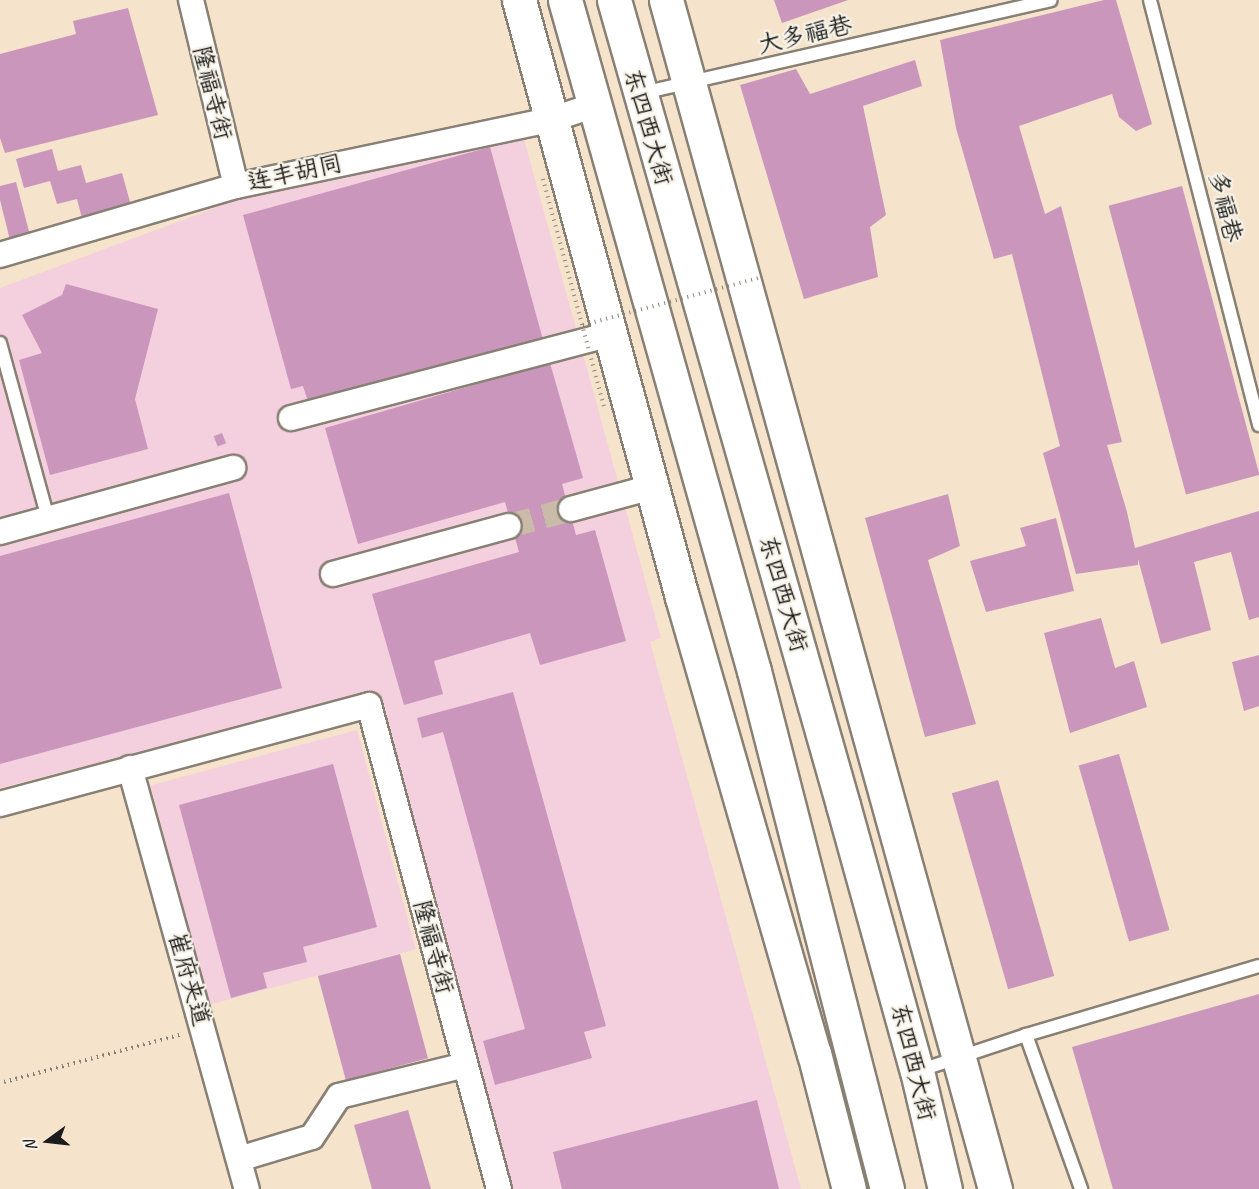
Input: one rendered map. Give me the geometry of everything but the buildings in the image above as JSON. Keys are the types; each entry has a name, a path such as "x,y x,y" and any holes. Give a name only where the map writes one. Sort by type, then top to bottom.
{"street":[{"name":"隆福寺街","path":"191,0 236,186"},
{"path":"519,0 553,119 597,330 652,487 681,597 814,1053 849,1189"},
{"name":"东四西大街","path":"565,0 757,682 887,1189"},
{"name":"东四西大街","path":"614,0 638,94 917,1071 945,1189"},
{"name":"东四西大街","path":"666,0 957,1059 995,1189"},
{"name":"连丰胡同","path":"0,255 236,186 553,119 595,105"},
{"path":"291,418 597,330"},
{"path":"0,532 233,468"},
{"path":"572,509 652,487"},
{"path":"333,574 508,526"},
{"name":"隆福寺街","path":"130,768 369,705 500,1189"},
{"path":"0,804 130,768"},
{"name":"崔府夹道","path":"130,768 247,1189"},
{"path":"239,1159 312,1137 339,1096 465,1065"}],"lane":[{"name":"大多福巷","path":"638,94 1051,0"},
{"name":"多福巷","path":"1150,0 1259,425"},
{"path":"0,343 48,519"},
{"path":"917,1071 1026,1035 1259,966"},
{"path":"1026,1035 1081,1189"}],"path":[{"path":"543,179 597,330 604,406"},
{"path":"597,330 762,277"},
{"path":"4,1083 203,1029"}],"shaded area":[{"path":"522,132 661,638 650,642 801,1189 512,1189 382,716 377,717 369,692 0,788 0,288 234,201"},
{"path":"357,730 416,949 209,1005 150,785"}],"tunnel":[{"path":"509,526 571,509"}]}
